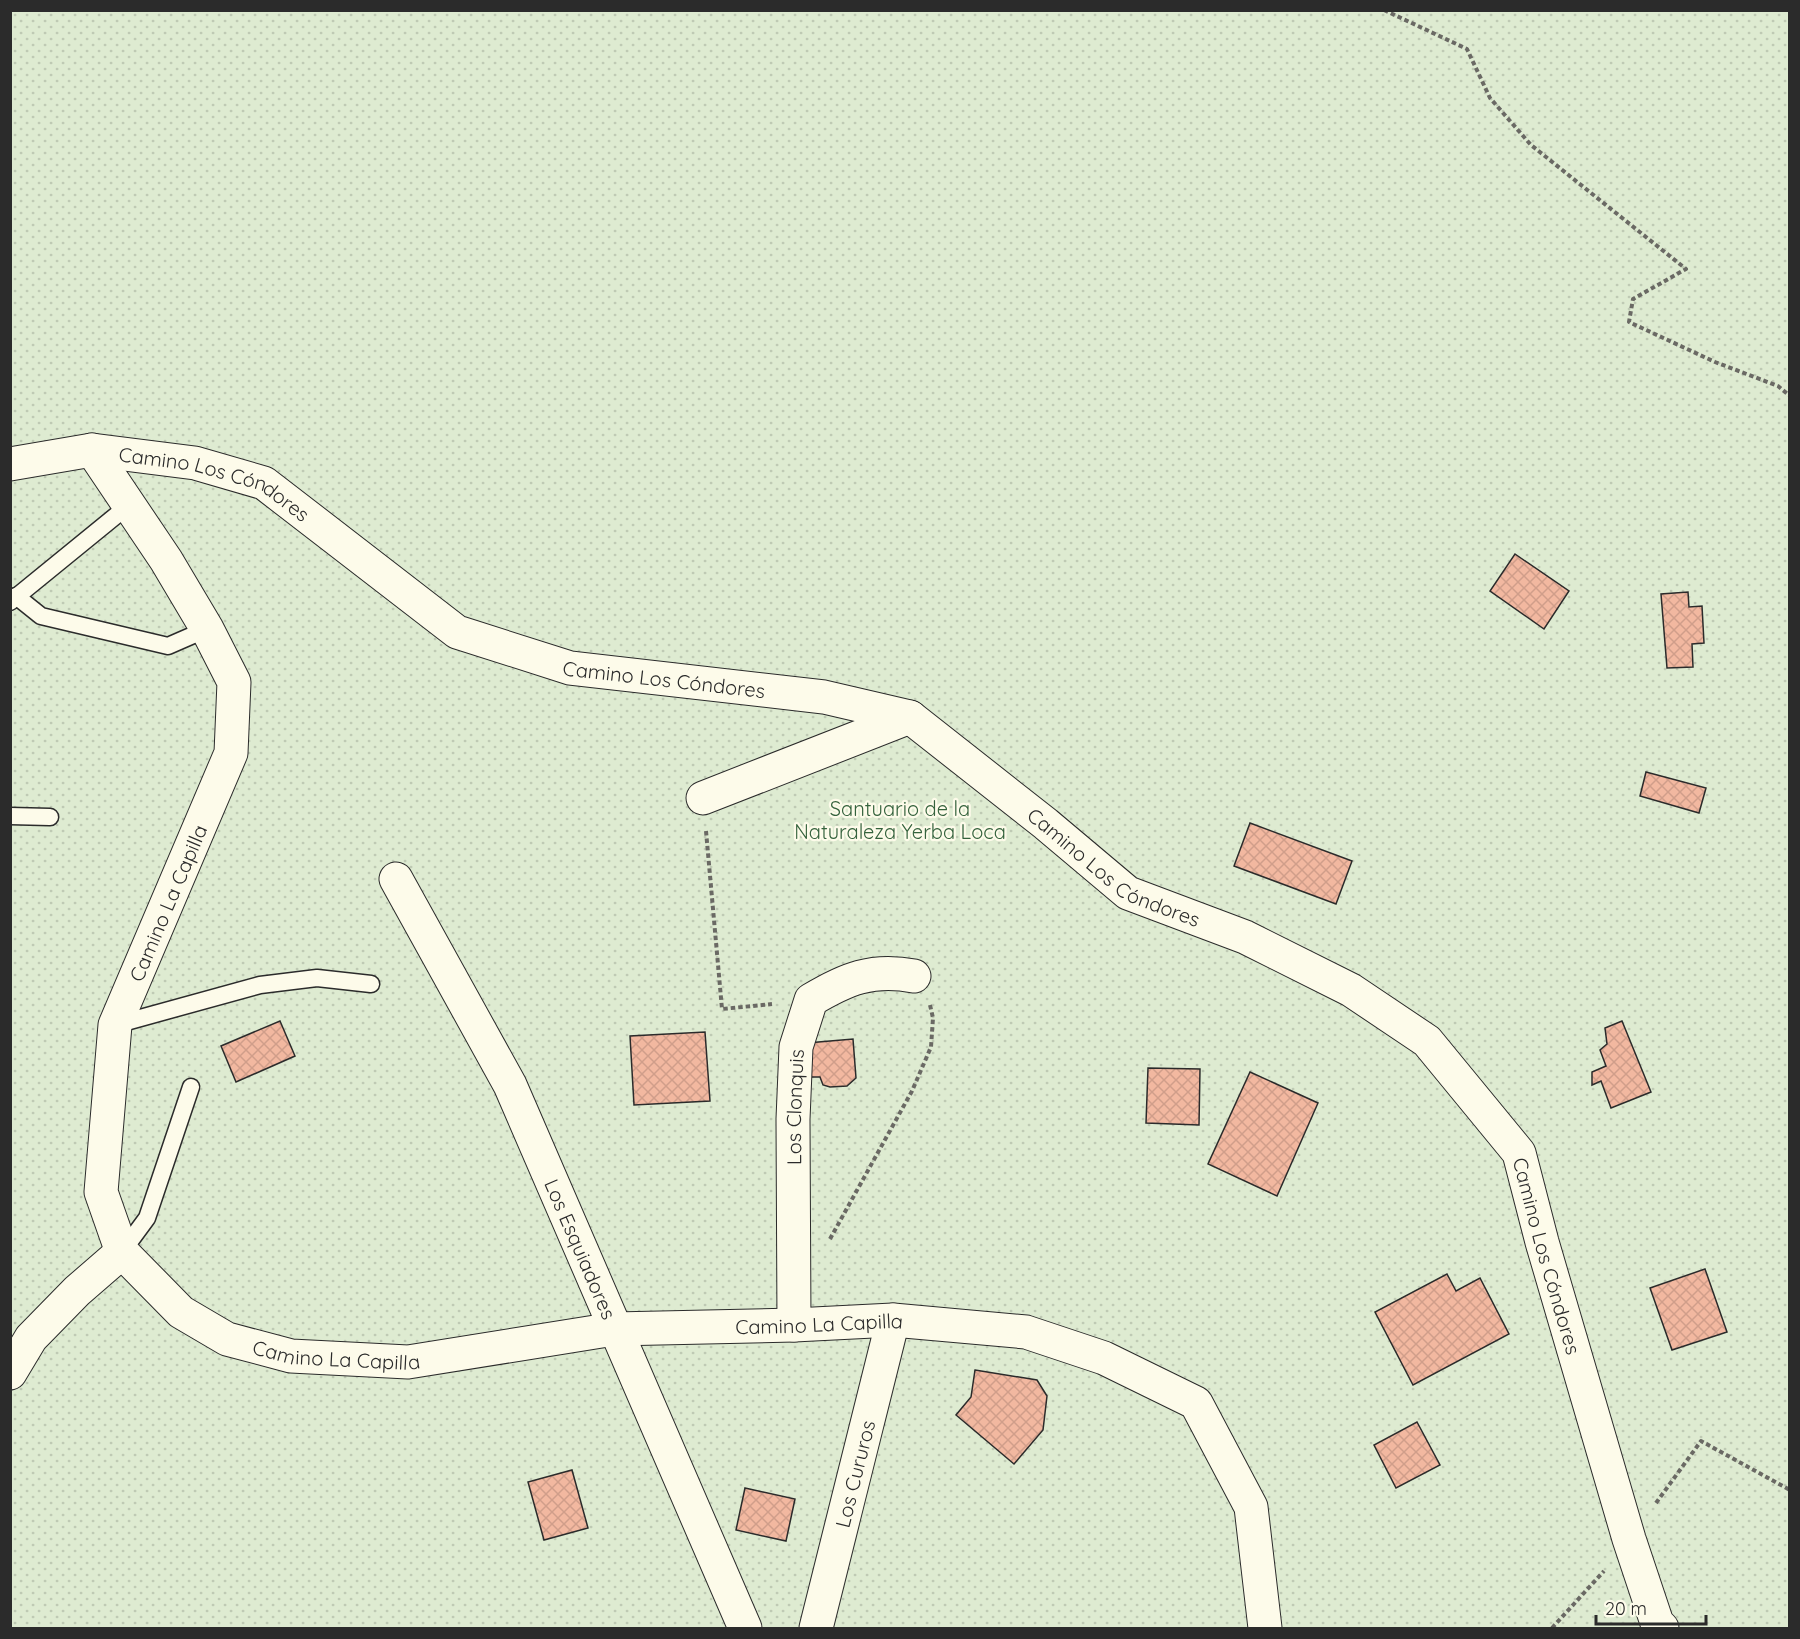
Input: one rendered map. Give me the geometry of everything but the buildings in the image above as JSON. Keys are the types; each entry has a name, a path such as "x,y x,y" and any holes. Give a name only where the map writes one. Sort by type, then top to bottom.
{"street":[{"name":"Camino Los Cóndores","path":"10,464 92,450 195,463 264,483 456,632 570,668 824,697 910,717 1046,824 1128,893 1245,937 1341,984 1427,1041 1519,1153 1542,1242 1629,1539 1657,1623 1662,1629"},
{"name":"Camino La Capilla","path":"92,450 166,560 207,629 234,682 231,753 116,1025 101,1192 122,1252 181,1312 227,1339 291,1356 408,1362 614,1329 794,1325 893,1320 1026,1332 1104,1358 1196,1403 1251,1507 1265,1629"},
{"path":"703,798 910,717"},
{"name":"Los Esquiadores","path":"396,879 510,1085 745,1629"},
{"path":"811,1000 837,984 872,974 892,972 914,976"},
{"name":"Los Clonquis","path":"794,1325 793,1119 796,1047 811,1000"},
{"path":"10,1373 32,1338 77,1291 122,1252"},
{"name":"Los Cururos","path":"816,1629 893,1320"}],"lane":[{"path":"129,506 13,599 41,616 168,646 207,629"},
{"path":"10,816 50,817"},
{"path":"116,1025 261,985 317,978 371,984"},
{"path":"122,1252 147,1218 191,1087"}],"path":[{"path":"1384,10 1467,49 1491,98 1531,145 1686,269 1633,299 1629,322 1715,362 1778,386 1790,396"},
{"path":"703,798 722,1010 811,1000"},
{"path":"829,1242 912,1091 931,1047 933,1017 926,991 914,976"},
{"path":"1552,1629 1593,1585 1701,1442 1790,1491"}],"green space":[{"name":"Santuario de la Naturaleza Yerba Loca","path":"11,11 1789,11 1789,1628 11,1628"}]}
